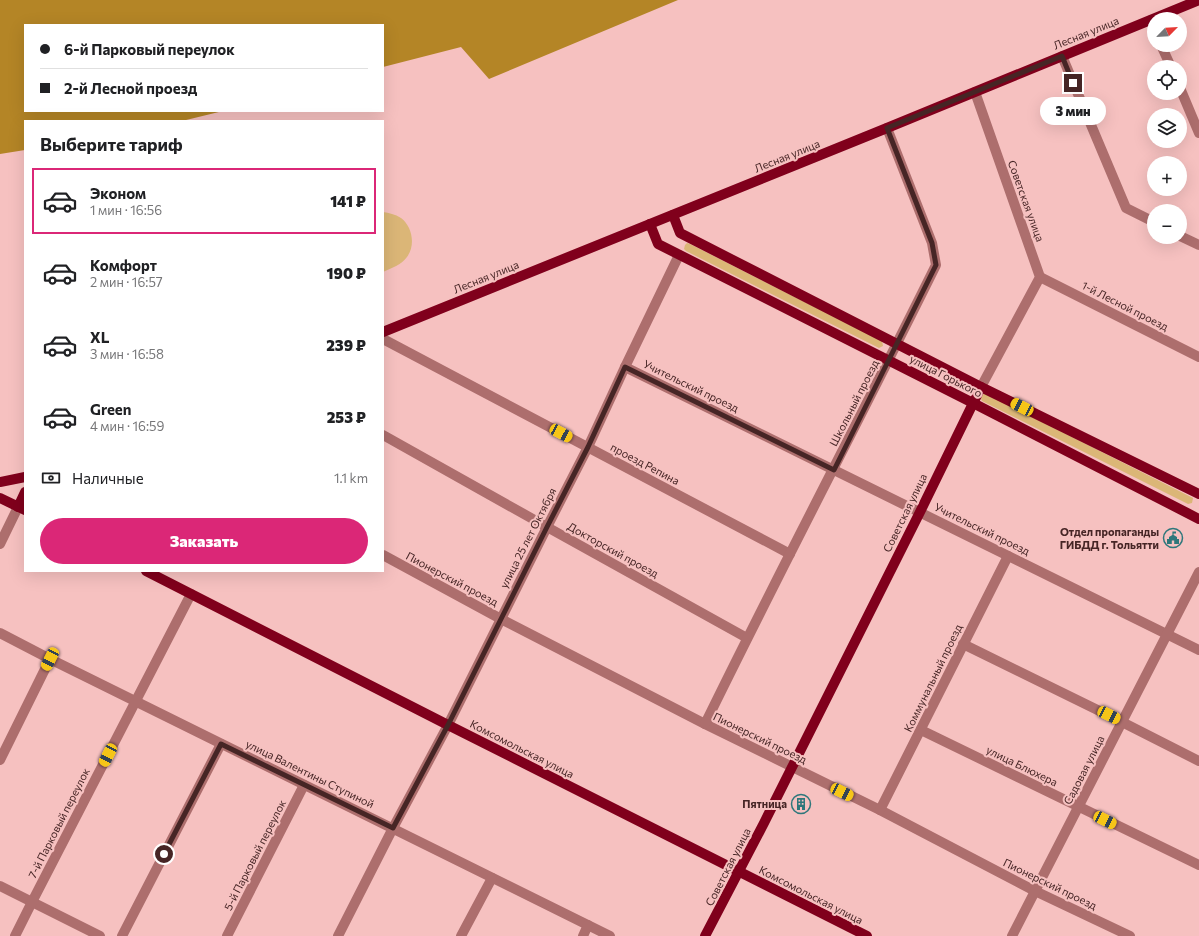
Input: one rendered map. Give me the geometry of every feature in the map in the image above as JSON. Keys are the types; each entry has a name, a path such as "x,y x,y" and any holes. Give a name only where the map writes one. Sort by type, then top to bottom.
{"main road":[{"name":"Лесная улица","path":"1176,12 1199,0"},
{"name":"Лесная улица","path":"384,332 1062,56 1147,26"},
{"name":"улица Горького","path":"673,215 680,232 981,387 1199,494"},
{"name":"улица Горького","path":"650,224 658,244 973,403 1199,520"},
{"name":"Советская улица","path":"705,936 792,767 981,387"},
{"path":"0,482 24,477"},
{"path":"0,498 21,509 24,496"},
{"name":"Комсомольская улица","path":"148,572 867,936"}],"street":[{"path":"1062,56 1126,208 1147,218"},
{"name":"Советская улица","path":"975,92 1040,277 981,387"},
{"path":"1185,100 1199,133"},
{"name":"Школьный проезд","path":"705,724 936,265 932,243 887,128"},
{"path":"1187,239 1199,245"},
{"name":"улица 25 лет Октября","path":"338,936 448,725 588,447 679,255"},
{"name":"1-й Лесной проезд","path":"1040,277 1199,357"},
{"name":"проезд Репина","path":"384,340 790,554"},
{"name":"Учительский проезд","path":"625,367 1199,650"},
{"name":"Докторский проезд","path":"384,437 747,638"},
{"path":"0,544 21,509"},
{"name":"Пионерский проезд","path":"384,556 501,619 705,724 880,810 1034,892 1130,936"},
{"name":"Коммунальный проезд","path":"880,810 1008,556"},
{"name":"Садовая улица","path":"1012,936 1199,572"},
{"name":"7-й Парковый переулок","path":"15,936 191,594"},
{"name":"улица Валентины Ступиной","path":"0,633 610,936"},
{"path":"963,644 1199,761"},
{"path":"0,760 50,659"},
{"name":"улица Блюхера","path":"921,730 1199,865"},
{"path":"122,936 221,744"},
{"name":"5-й Парковый переулок","path":"227,936 304,785"},
{"path":"461,936 492,878"},
{"path":"0,886 100,936"},
{"path":"583,936 588,925"}],"shaded area":[{"path":"0,0 678,0 489,79 461,47 384,67 384,24 24,24 24,112 219,112 186,120 24,120 24,150 0,154"},
{"path":"384,212 390,213 405,221 412,236 410,252 405,260 384,272"},
{"path":"687,243 882,341 883,346 879,348 686,251 684,249"},
{"path":"982,394 987,394 1193,498 1192,503 1188,504 982,401"}],"place":[{"name":"Отдел пропаганды ГИБДД г. Тольятти","path":"1173,538"},
{"name":"Пятница","path":"801,804"}],"route":[{"path":"164,854 221,744 393,828 448,725 588,447 625,367 834,470 936,265 932,243 887,128 1062,56 1073,83"}]}
